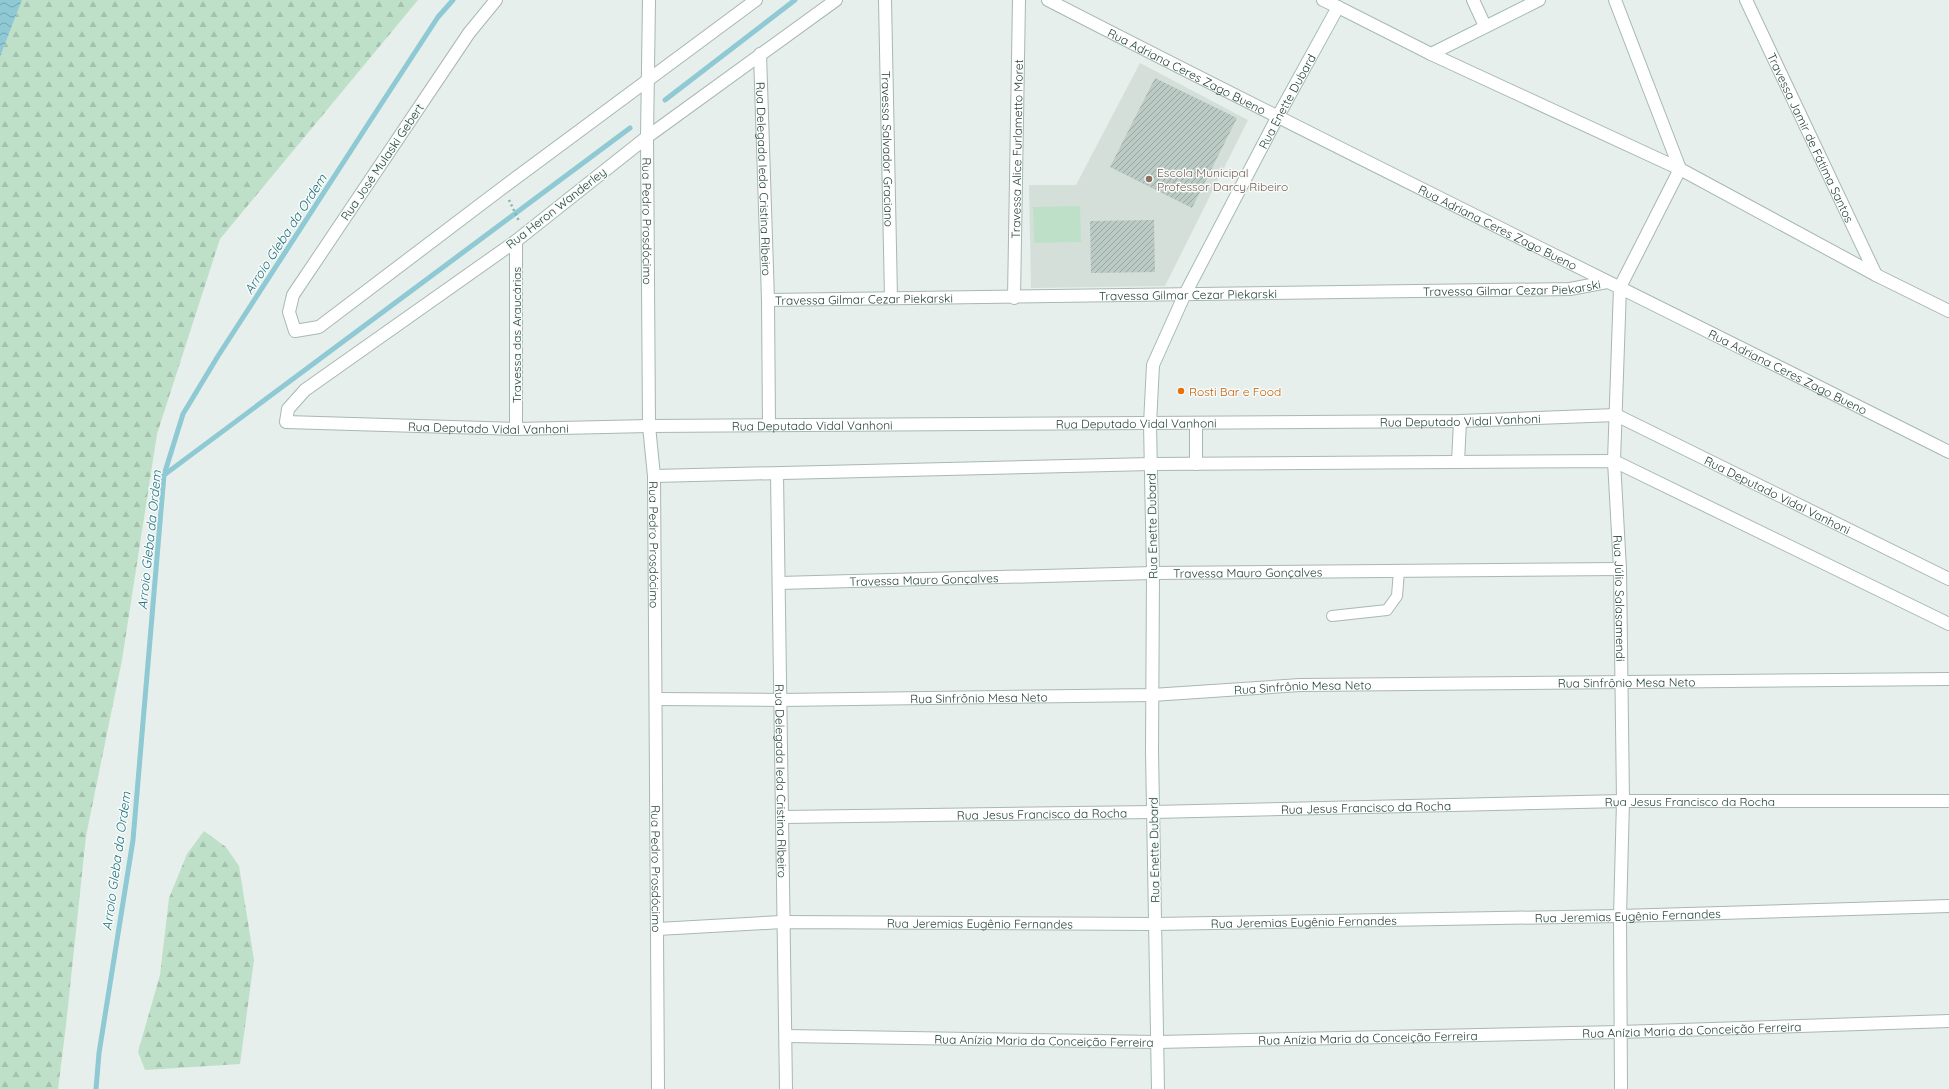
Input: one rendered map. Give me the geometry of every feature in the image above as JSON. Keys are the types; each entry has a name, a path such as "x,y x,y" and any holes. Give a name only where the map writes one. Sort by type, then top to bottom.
{"street":[{"name":"Rua José Mulaski Gebert","path":"496,0 469,33 293,295 289,312 295,331 319,327 501,189 648,81"},
{"name":"Rua Pedro Prosdócimo","path":"649,0 646,137 649,426 654,476 658,1089"},
{"path":"648,81 756,0"},
{"name":"Rua Heron Wanderley","path":"286,422 288,409 305,390 516,241 646,137 836,0"},
{"name":"Travessa Salvador Graciano","path":"885,0 891,298"},
{"name":"Travessa Alice Furlametto Moret","path":"1014,298 1019,0"},
{"name":"Rua Adriana Ceres Zago Bueno","path":"1048,0 1277,118 1607,282 1620,287 1949,452"},
{"path":"1323,0 1336,4 1431,54 1680,169 1876,275 1949,311"},
{"path":"1473,0 1485,26"},
{"path":"1431,54 1539,0"},
{"path":"1615,0 1680,169"},
{"name":"Travessa Jamir de Fátima Santos","path":"1746,0 1876,275"},
{"name":"Rua Enette Dubard","path":"1158,1089 1153,812 1153,573 1150,424 1153,365 1184,296 1336,4"},
{"name":"Rua Delegada Ieda Cristina Ribeiro","path":"760,54 768,300 769,425"},
{"name":"Rua Júlio Salasamendi","path":"1621,1089 1620,916 1623,801 1620,683 1620,569 1614,461 1620,287 1680,169"},
{"name":"Travessa das Araucárias","path":"516,241 516,429"},
{"name":"Travessa Gilmar Cezar Piekarski","path":"768,300 1184,296 1570,289 1607,282"},
{"name":"Rua Deputado Vidal Vanhoni","path":"286,422 516,429 649,426 1196,424 1460,421 1616,415 1949,579"},
{"path":"1458,462 1460,421"},
{"path":"1196,424 1196,464"},
{"path":"654,476 1151,464 1614,461 1949,624"},
{"name":"Rua Delegada Ieda Cristina Ribeiro","path":"777,474 783,817 782,922 786,1036 786,1089"},
{"name":"Travessa Mauro Gonçalves","path":"779,583 1153,573 1620,569"},
{"name":"Rua Sinfrônio Mesa Neto","path":"656,699 781,700 1152,695 1300,685 1949,679"},
{"name":"Rua Jesus Francisco da Rocha","path":"783,817 1153,812 1623,801 1949,801"},
{"name":"Rua Jeremias Eugênio Fernandes","path":"658,929 782,922 1155,924 1620,916 1949,906"},
{"name":"Rua Anízia Maria da Conceição Ferreira","path":"786,1036 1156,1042 1620,1032 1949,1021"}],"lane":[{"path":"1332,616 1387,610 1397,596 1399,571"}],"path":[{"path":"508,198 522,227"}],"shaded area":[{"name":"Escola Municipal Professor Darcy Ribeiro","path":"1140,63 1248,120 1165,286 1031,288 1029,185 1076,185"}],"green space":[{"path":"22,0 418,0 220,239 157,434 122,660 86,836 58,1089 0,1089 0,57"},
{"path":"1080,206 1081,242 1034,243 1033,207"},
{"path":"204,831 226,847 239,866 254,960 240,1064 145,1070 138,1052 160,975 169,898 187,854"}],"water":[{"path":"0,0 22,0 0,57"}],"building":[{"path":"1155,78 1237,118 1192,208 1110,167"},
{"path":"1154,220 1155,272 1091,273 1090,221"}],"waterway":[{"name":"Arroio Gleba da Ordem","path":"96,1089 99,1053 133,840 164,475 183,414 218,356 374,115 438,17 453,0"},
{"path":"665,100 795,0"},
{"path":"164,475 630,128"}],"place":[{"name":"Escola Municipal Professor Darcy Ribeiro","path":"1149,179"},
{"name":"Rosti Bar e Food","path":"1181,391"}]}
